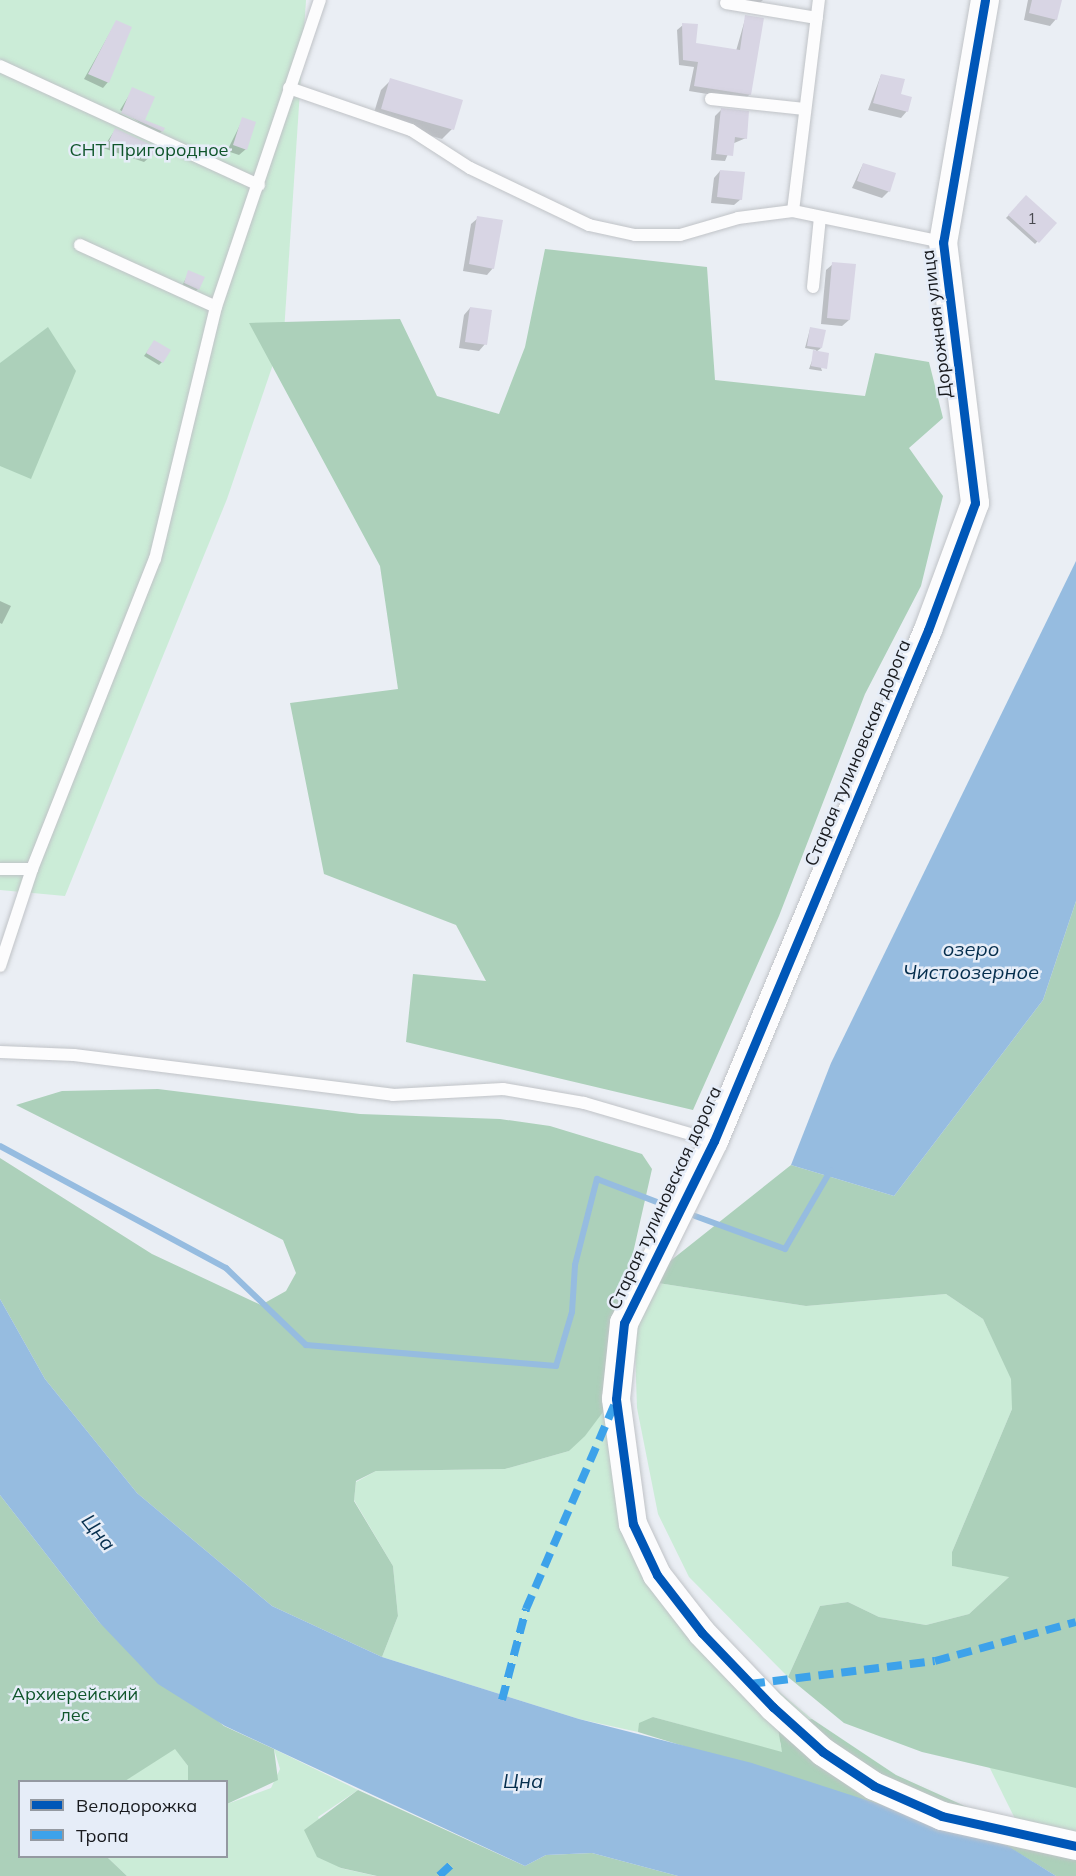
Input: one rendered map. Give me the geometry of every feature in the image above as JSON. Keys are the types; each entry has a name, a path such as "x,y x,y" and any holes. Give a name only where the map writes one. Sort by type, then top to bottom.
{"street":[{"name":"Дорожная улица","path":"975,502 943,242 985,0"},
{"name":"Старая тулиновская дорога","path":"975,502 928,630 714,1141 624,1323 616,1399 623,1476 633,1524 657,1575 702,1633 773,1707 823,1752 874,1786 942,1816 1076,1846"}],"lane":[{"path":"0,966 32,869 155,559 216,307 320,0"},
{"path":"793,211 819,0"},
{"path":"726,3 817,18"},
{"path":"0,66 259,185"},
{"path":"289,88 411,130 470,168 589,225 635,235 680,235 738,218 793,211 943,242"},
{"path":"711,99 804,109"},
{"path":"813,287 820,217"},
{"path":"80,245 216,307"},
{"path":"0,869 32,869"},
{"path":"0,1052 74,1055 393,1095 503,1089 584,1103 714,1141"}],"green space":[{"name":"СНТ Пригородное","path":"0,0 306,0 284,332 227,499 65,896 0,890"},
{"path":"545,249 707,267 715,380 865,396 875,353 929,362 943,418 909,448 943,496 921,586 865,694 779,916 693,1110 406,1042 413,974 486,981 456,925 324,874 290,703 398,689 380,566 249,323 400,319 437,396 499,414 525,347"},
{"path":"48,327 76,371 31,479 0,466 0,363"},
{"path":"1076,901 1076,1788 922,1752 844,1723 788,1677 820,1606 848,1602 879,1617 926,1625 969,1614 1009,1577 952,1566 952,1552 1012,1409 1011,1379 983,1319 946,1294 806,1306 645,1281 791,1165 894,1196 1043,1000"},
{"path":"158,1089 360,1114 500,1119 550,1126 642,1154 652,1169 615,1333 618,1392 585,1436 569,1451 505,1469 376,1471 356,1481 354,1501 393,1566 398,1616 382,1657 272,1606 137,1493 45,1379 0,1299 0,1158 152,1254 261,1305 286,1291 296,1273 283,1240 16,1105 62,1091"},
{"path":"645,1281 806,1306 946,1294 983,1319 1012,1379 1012,1409 952,1552 952,1566 1010,1576 969,1614 926,1625 879,1617 848,1602 820,1606 788,1677 689,1577 658,1514 637,1408 634,1320"},
{"path":"618,1392 653,1552 744,1663 812,1719 798,1721 780,1743 783,1753 653,1717 638,1732 579,1719 382,1657 398,1616 393,1566 354,1500 356,1482 376,1471 505,1469 569,1451"},
{"name":"Архиерейский лес","path":"0,1495 99,1622 224,1726 274,1749 278,1780 228,1804 228,1780 188,1780 188,1766 175,1749 127,1780 18,1780 18,1858 108,1858 127,1876 0,1876"},
{"path":"653,1717 782,1752 777,1723 812,1719 896,1775 978,1812 1076,1842 1076,1876 1056,1876 1007,1846 638,1732 639,1723"},
{"path":"968,1724 1076,1738 1076,1873 1027,1843"},
{"path":"175,1748 188,1766 188,1780 126,1780"},
{"path":"274,1749 358,1790 318,1817 340,1868 376,1876 127,1876 108,1858 228,1858 228,1804 271,1788 280,1769"},
{"path":"358,1790 525,1866 546,1855 592,1853 678,1876 377,1876 341,1868 317,1857 304,1830"}],"water":[{"name":"озеро Чистоозерное","path":"1076,561 1076,901 1043,1000 894,1196 791,1165 831,1063"},
{"name":"Цна","path":"0,1299 45,1379 137,1493 272,1606 382,1657 579,1719 752,1763 1008,1846 1056,1876 678,1876 592,1853 546,1855 525,1866 225,1726 158,1684 99,1622 0,1495"}],"building":[{"path":"1032,0 1062,0 1057,20 1029,13"},
{"path":"745,15 764,18 751,95 694,86 698,62 683,60 682,23 698,24 696,43 740,50"},
{"path":"116,20 132,27 109,83 88,74"},
{"path":"881,74 905,79 901,94 912,97 908,112 873,103"},
{"path":"390,78 463,100 454,130 381,109"},
{"path":"132,87 155,97 145,120 165,128 163,132 121,113"},
{"path":"721,108 749,111 747,139 735,137 733,156 716,154"},
{"path":"242,117 256,122 247,150 233,145"},
{"path":"115,128 156,147 152,157 109,141"},
{"path":"863,163 896,173 890,192 857,181"},
{"path":"720,170 745,172 742,200 717,197"},
{"path":"1026,195 1057,223 1039,243 1008,215"},
{"path":"477,216 503,220 494,269 469,264"},
{"path":"832,262 856,264 850,320 827,318"},
{"path":"188,270 205,277 199,290 184,283"},
{"path":"470,307 492,310 487,345 465,342"},
{"path":"810,327 826,330 822,348 807,346"},
{"path":"154,340 171,350 163,363 146,353"},
{"path":"813,350 829,353 827,369 811,366"}],"waterway":[{"path":"0,1146 226,1268 306,1345 556,1366 572,1312 575,1265 597,1179 662,1204"},
{"path":"695,1216 785,1249 831,1170"}],"marked path":[{"path":"502,1700 526,1609 615,1403"},
{"path":"750,1684 935,1661 1076,1622"},
{"path":"439,1876 455,1861"}],"cycle path":[{"path":"985,0 943,242 975,503 928,630 714,1141 624,1323 616,1399 633,1524 657,1575 702,1633 773,1707 823,1752 874,1786 942,1816 1076,1846"}]}
